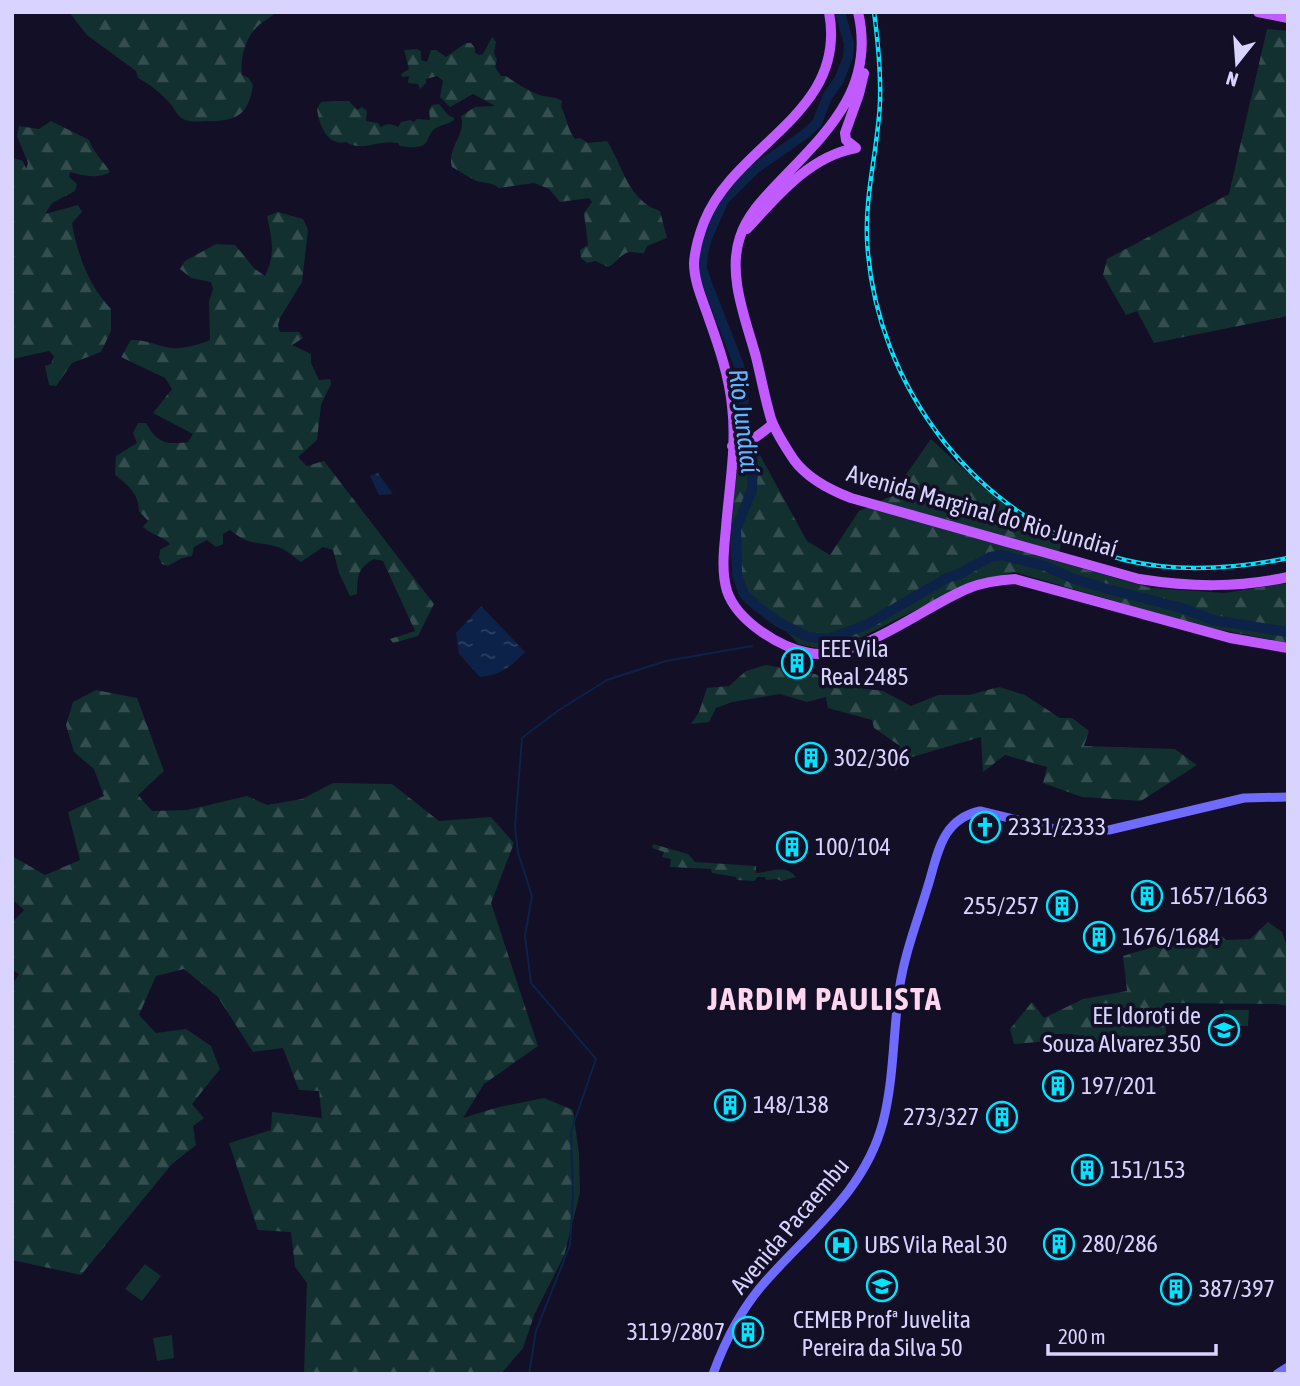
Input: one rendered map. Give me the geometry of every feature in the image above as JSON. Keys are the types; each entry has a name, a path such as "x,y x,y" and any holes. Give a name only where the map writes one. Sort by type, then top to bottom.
{"main road":[{"path":"829,12 829,55 817,87 788,125 742,166 722,188 707,215 694,261 695,276 726,369 733,409 736,445 723,559 727,591 735,605 766,636 782,644 809,653 841,651 860,645 967,589 990,581 1015,579 1202,631 1288,648"},
{"name":"Avenida Marginal do Rio Jundiaí","path":"858,12 861,32 860,57 856,80 845,107 827,131 759,204 739,238 736,261 738,283 773,424 796,462 808,475 837,493 851,498 1139,579 1179,585 1223,587 1288,578"},
{"path":"1258,12 1288,18"},
{"path":"739,238 775,197 817,163 832,154 856,148 846,140 845,133 863,81 865,43 861,32"},
{"path":"736,445 761,434 773,424"},
{"name":"Avenida Pacaembu","path":"713,1374 724,1345 749,1302 767,1279 830,1215 858,1180 870,1159 883,1121 890,1086 896,1014 904,962 943,838 953,824 967,813 980,811 1059,830 1109,830 1244,798 1288,797"},
{"path":"1277,1374 1288,1367"}],"green space":[{"path":"69,12 276,12 253,31 244,49 242,75 249,78 253,85 245,109 228,119 196,122 181,117 162,95 138,78 136,71 87,35"},
{"path":"1267,29 1288,31 1288,316 1154,343 1137,311 1126,315 1103,275 1107,259 1229,194"},
{"path":"492,37 496,42 495,67 501,76 506,76 535,93 562,101 561,107 575,139 580,138 588,143 607,141 633,191 649,206 660,211 667,238 647,246 644,253 625,253 608,267 595,261 587,263 581,258 580,250 588,245 584,213 592,202 589,198 560,202 549,189 534,183 499,188 476,181 452,167 452,154 461,129 461,116 475,107 495,106 473,94 450,107 440,97 443,81 437,76 426,79 420,89 418,84 408,83 409,76 402,77 401,74 409,69 404,50 421,51 421,60 427,62 431,50 436,50 446,57 466,43 471,43 475,53 479,55 483,54"},
{"path":"349,101 357,110 362,107 367,111 366,121 378,123 381,127 390,124 398,127 401,122 414,122 417,119 430,120 429,110 432,105 439,104 454,120 433,130 427,141 419,147 400,146 390,142 352,145 334,141 322,128 317,109 321,102"},
{"path":"51,121 89,140 110,172 85,176 70,172 69,177 77,184 75,191 52,203 45,214 78,205 82,212 72,223 77,246 90,280 111,309 111,331 101,352 72,363 56,386 49,385 45,366 51,364 54,356 49,351 12,359 12,162 14,158 23,161 26,169 28,163 17,136 19,126 39,129"},
{"path":"278,212 303,219 308,230 302,282 280,318 280,332 299,332 303,338 292,345 311,354 311,363 319,380 330,379 331,384 321,405 317,440 298,457 307,466 324,461 434,604 418,636 393,643 390,639 415,631 383,561 374,559 361,569 357,594 350,596 339,573 333,550 323,547 301,562 283,549 245,540 230,530 223,534 223,544 216,547 207,540 194,547 192,556 168,566 162,564 159,558 160,550 170,544 143,527 148,521 139,511 135,495 115,475 116,456 137,443 133,433 138,423 146,423 158,439 168,443 188,442 193,434 153,413 172,389 165,378 121,357 131,340 176,348 210,340 209,302 213,289 211,282 191,278 180,269 185,261 216,244 235,245 255,269 265,276 272,253 267,216"},
{"path":"931,439 981,486 1041,532 1063,539 1056,561 1151,588 1225,593 1288,583 1288,643 1201,626 1014,572 965,585 862,637 826,650 798,644 787,632 747,604 738,592 731,555 733,511 739,455 742,450 754,444 807,541 830,555 859,511 891,496"},
{"path":"766,665 815,674 835,685 883,691 911,706 938,695 969,695 999,687 1025,695 1060,718 1072,718 1089,731 1084,746 1175,749 1197,765 1141,801 1082,797 1043,783 1047,767 1005,755 983,772 981,737 912,757 895,771 900,746 874,728 872,720 828,708 826,697 807,702 780,694 732,702 716,708 709,722 691,724 699,712 707,688 729,686 746,671"},
{"path":"96,690 137,698 164,771 138,795 152,811 187,810 247,796 267,805 302,799 333,783 392,784 439,821 491,817 514,843 491,903 538,1046 484,1084 463,1118 544,1098 573,1110 579,1154 580,1193 564,1256 535,1313 523,1348 501,1374 304,1374 307,1283 295,1267 291,1232 258,1230 229,1143 271,1130 272,1112 322,1118 319,1091 299,1090 283,1048 253,1052 218,997 184,969 156,976 139,1015 156,1033 186,1029 211,1046 220,1069 192,1104 204,1118 193,1126 196,1145 172,1164 81,1275 12,1260 12,985 19,974 12,970 12,923 24,910 12,899 12,856 45,875 80,860 68,812 104,796 94,769 74,752 66,725 73,702"},
{"path":"653,844 688,854 695,862 756,866 756,873 787,870 796,877 781,881 766,880 765,877 757,877 755,881 737,880 736,877 712,873 711,869 670,867 671,859 662,857 664,852 652,848"},
{"path":"1268,922 1282,932 1288,950 1288,1006 1165,1003 1166,1034 1127,1049 1113,1048 1072,1034 1054,1034 1051,1041 1014,1044 1010,1029 1032,1002 1044,1018 1083,999 1127,991 1123,956 1213,929 1226,940 1250,939"},
{"path":"1224,1010 1249,1010 1248,1026 1222,1025"},
{"path":"145,1264 161,1276 142,1301 125,1289"},
{"path":"172,1335 174,1358 157,1361 153,1338"}],"water":[{"path":"378,473 393,494 379,495 370,476"},
{"path":"481,606 525,652 505,669 480,677 459,654 456,633"}],"waterway":[{"name":"Rio Jundiaí","path":"840,12 849,44 848,57 817,123 755,169 724,200 703,253 702,268 705,278 744,382 743,427 753,454 752,490 736,529 737,575 744,594 778,622 808,637 829,639 868,624 947,578 990,557 1002,555 1045,566 1104,588 1182,608 1213,620 1288,632"},
{"name":"Rio Jundiaí","path":"801,639 808,637"},
{"path":"529,1374 536,1331 570,1245 573,1196 571,1131 596,1059 531,983 525,936 532,896 518,853 515,827 522,738 559,710 607,680 666,661 752,646"}],"railway":[{"path":"874,12 880,102 867,222 874,294 890,347 913,396 944,442 981,482 1024,515 1072,542 1125,560 1165,567 1206,568 1288,558"}],"place":[{"name":"EEE Vila Real 2485","path":"797,663"},
{"name":"302/306","path":"811,758"},
{"name":"2331/2333","path":"985,827"},
{"name":"100/104","path":"792,847"},
{"name":"1657/1663","path":"1147,896"},
{"name":"255/257","path":"1062,906"},
{"name":"1676/1684","path":"1099,937"},
{"name":"EE Idoroti de Souza Alvarez 350","path":"1224,1030"},
{"name":"197/201","path":"1058,1086"},
{"name":"148/138","path":"730,1105"},
{"name":"273/327","path":"1002,1117"},
{"name":"151/153","path":"1087,1170"},
{"name":"280/286","path":"1059,1244"},
{"name":"UBS Vila Real 30","path":"841,1245"},
{"name":"CEMEB Profª Juvelita Pereira da Silva 50","path":"882,1286"},
{"name":"387/397","path":"1176,1289"},
{"name":"3119/2807","path":"748,1332"}],"district":[{"name":"JARDIM PAULISTA","path":"825,999"}]}
